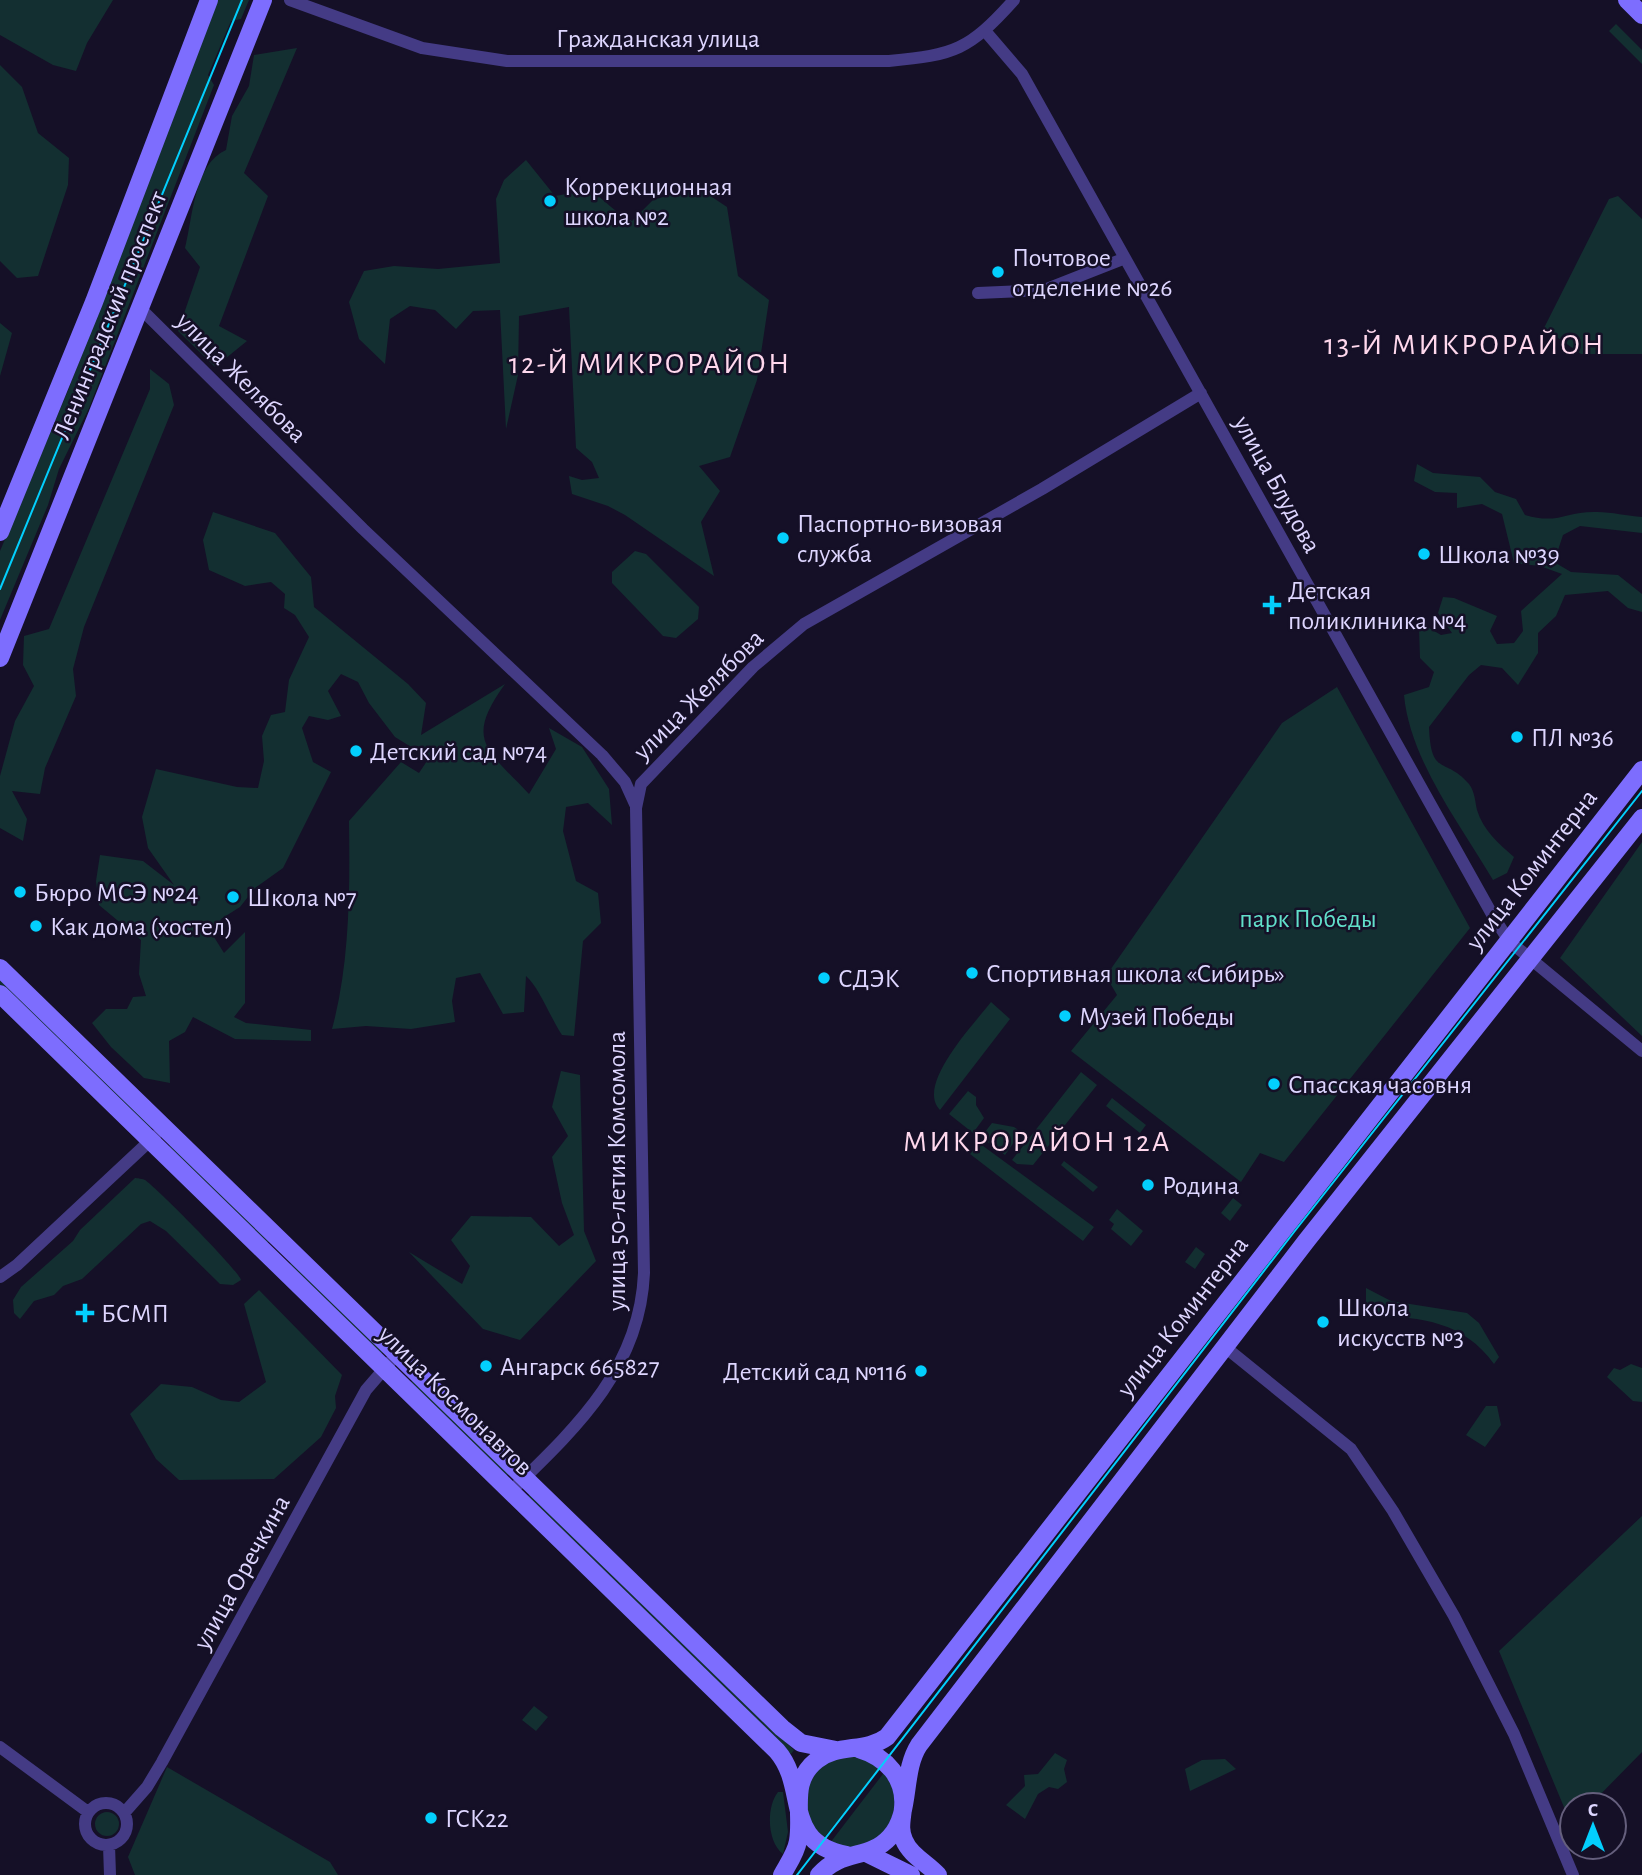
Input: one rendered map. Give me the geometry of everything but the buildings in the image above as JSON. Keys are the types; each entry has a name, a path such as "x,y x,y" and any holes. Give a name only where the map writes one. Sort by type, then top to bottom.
{"street":[{"name":"Ленинградский проспект","path":"0,532 103,280 209,0"},
{"name":"Ленинградский проспект","path":"1,654 263,0"},
{"name":"Гражданская улица","path":"290,0 422,48 507,61 889,61 939,56 986,32 1014,0"},
{"path":"1627,0 1642,15"},
{"name":"улица Блудова","path":"986,32 1022,74 1406,764 1508,941 1642,1051"},
{"path":"978,292 1044,290 1123,259"},
{"name":"улица Желябова","path":"140,308 363,529 612,766 627,786 636,808"},
{"name":"улица Желябова","path":"636,808 641,784 649,773 753,667 804,624 1042,489 1200,393"},
{"path":"612,766 633,780 649,773"},
{"name":"улица Коминтерна","path":"836,1750 859,1749 881,1741 895,1727 1642,770"},
{"name":"улица 50-летия Комсомола","path":"518,1483 593,1405 630,1345 639,1319 643,1261 636,808"},
{"name":"улица Коминтерна","path":"866,1853 891,1836 903,1808 907,1770 919,1745 1225,1347 1642,818"},
{"name":"улица Космонавтов","path":"0,968 384,1368 518,1483 782,1728 801,1742 836,1750"},
{"name":"улица Космонавтов","path":"0,995 158,1134 397,1354 777,1751 789,1768 805,1830 813,1840 829,1851 847,1855"},
{"path":"0,1277 17,1265 158,1134"},
{"path":"1225,1347 1351,1449 1399,1520 1454,1616 1514,1734 1573,1875"},
{"name":"улица Оречкина","path":"109,1846 117,1844 125,1833 125,1812 147,1787 162,1762 366,1390 397,1354"},
{"path":"0,1747 88,1812"},
{"path":"859,1749 880,1758 896,1774 903,1797 901,1829 906,1844 938,1875"},
{"path":"782,1875 798,1842 799,1787 809,1768 836,1750"},
{"path":"110,1875 109,1846 99,1844 89,1836 85,1824 88,1812 106,1803 114,1804 125,1812"},
{"path":"820,1875 831,1863 847,1855 866,1853 911,1875"}],"green space":[{"path":"0,0 113,0 87,43 76,71 53,65 0,35"},
{"path":"217,0 249,0 241,19 231,21 208,75 214,85 89,408 59,469 48,505 0,620 0,551 69,388"},
{"path":"1616,24 1642,50 1642,64 1609,31"},
{"path":"297,48 244,173 268,196 219,326 247,341 215,367 178,331 200,267 185,248 196,193 207,167 215,157 226,150 232,116 249,86 254,55"},
{"path":"0,65 22,87 38,133 69,158 68,185 38,276 17,278 0,261"},
{"path":"526,160 555,196 590,190 632,221 653,200 697,187 727,207 738,276 769,300 757,380 730,457 699,466 720,491 701,522 714,576 625,515 608,506 572,494 569,476 582,480 599,478 592,462 576,448 569,307 519,316 518,375 506,429 500,310 473,311 456,329 435,310 410,306 390,319 385,364 359,339 349,302 364,271 394,266 438,269 500,263 496,199 504,180"},
{"path":"1618,196 1642,219 1642,354 1581,354 1544,328 1609,199"},
{"path":"0,323 12,333 0,376"},
{"path":"150,369 169,384 174,405 84,627 73,669 76,696 45,768 40,794 12,791 27,819 23,841 0,828 0,776 15,721 34,686 23,665 24,636 49,629 150,389"},
{"path":"1417,464 1433,473 1480,477 1495,492 1516,499 1525,515 1536,518 1546,519 1586,512 1642,517 1642,533 1580,526 1563,535 1554,562 1571,572 1618,575 1642,594 1642,612 1628,608 1608,591 1565,595 1556,616 1538,633 1538,653 1518,685 1502,668 1481,665 1469,675 1429,727 1430,743 1436,760 1469,784 1483,824 1497,842 1514,857 1507,873 1493,880 1438,791 1408,719 1404,695 1429,687 1434,672 1420,658 1419,628 1429,628 1441,635 1452,633 1438,613 1443,597 1454,598 1497,616 1490,631 1497,644 1514,643 1523,631 1521,611 1562,574 1540,566 1514,563 1502,514 1482,504 1457,508 1457,493 1435,492 1414,481"},
{"path":"213,512 275,533 311,577 314,607 408,684 426,703 421,735 505,684 486,719 486,744 502,766 529,794 556,749 549,728 582,747 609,789 612,825 588,803 566,807 563,831 576,881 598,893 601,923 583,941 574,1036 562,1035 526,976 524,1012 503,1014 480,973 456,978 452,1001 455,1022 411,1029 366,1026 332,1029 346,952 349,821 401,762 419,773 429,758 395,737 369,703 358,682 341,674 328,691 341,716 328,720 309,716 302,728 313,762 331,772 283,868 255,888 240,907 221,919 214,937 224,953 245,932 245,1003 234,1017 246,1023 311,1030 311,1041 235,1039 193,1017 185,1032 169,1041 170,1083 144,1078 111,1047 92,1023 106,1009 127,1009 133,997 146,996 139,974 141,940 99,905 96,881 100,855 143,861 174,885 148,848 142,817 156,769 237,787 258,788 264,761 262,736 271,715 285,712 289,680 309,637 295,615 284,608 285,594 271,582 245,586 209,570 203,540"},
{"path":"635,551 646,554 699,607 698,619 676,638 663,636 612,583 612,572"},
{"name":"парк Победы","path":"1337,687 1470,928 1284,1162 1260,1153 1241,1182 1071,1051 1117,995 1106,976 1282,723"},
{"path":"1642,842 1642,1036 1560,958"},
{"path":"0,978 153,1126 149,1130 0,986"},
{"path":"991,1002 1010,1019 940,1110 934,1099 941,1070 961,1039"},
{"path":"561,1071 580,1075 584,1231 596,1261 520,1340 483,1329 409,1252 462,1284 470,1266 451,1240 471,1216 531,1217 559,1246 574,1235 562,1203 552,1157 568,1136 552,1107"},
{"path":"1081,1072 1097,1085 1033,1165 1017,1164 1012,1160"},
{"path":"968,1091 976,1097 976,1105 984,1118 973,1133 949,1114"},
{"path":"1112,1098 1146,1125 1140,1133 1106,1106"},
{"path":"992,1123 1014,1127 1021,1132 1005,1155 981,1137"},
{"path":"979,1143 1094,1227 1083,1241 970,1154"},
{"path":"171,1144 269,1241 266,1244 168,1147"},
{"path":"1064,1161 1098,1187 1093,1192 1061,1165"},
{"path":"135,1178 145,1180 165,1198 241,1280 233,1285 220,1284 166,1231 150,1221 141,1224 82,1279 63,1286 54,1295 34,1301 20,1319 14,1313 13,1300 21,1287 73,1241 80,1230"},
{"path":"1233,1198 1242,1205 1230,1221 1221,1213"},
{"path":"1117,1209 1143,1231 1131,1246 1111,1229 1114,1224 1109,1220"},
{"path":"1196,1247 1205,1254 1195,1269 1185,1262"},
{"path":"292,1262 383,1352 380,1355 289,1265"},
{"path":"1366,1288 1391,1301 1467,1313 1479,1323 1499,1357 1494,1364 1469,1339 1441,1325 1408,1318 1373,1316 1366,1304"},
{"path":"259,1290 342,1375 335,1396 336,1408 321,1437 274,1479 179,1480 156,1459 130,1414 161,1384 192,1387 221,1400 239,1402 266,1382 244,1304"},
{"path":"1631,1364 1642,1368 1642,1402 1633,1401 1607,1377 1614,1368 1620,1370"},
{"path":"413,1380 509,1473 506,1476 410,1383"},
{"path":"1486,1406 1497,1406 1501,1425 1485,1447 1466,1435"},
{"path":"531,1493 794,1750 791,1754 527,1497"},
{"path":"1642,1516 1642,1752 1604,1791 1558,1793 1499,1651"},
{"path":"534,1706 548,1717 536,1731 522,1720"},
{"path":"1055,1753 1067,1760 1064,1769 1067,1782 1058,1789 1049,1787 1038,1794 1025,1819 1006,1805 1025,1786 1024,1775 1038,1774"},
{"path":"851,1754 881,1766 823,1839 808,1820 805,1790 822,1764"},
{"path":"1225,1759 1236,1769 1190,1791 1185,1769 1202,1760"},
{"path":"167,1767 330,1862 338,1875 135,1875 128,1857"},
{"path":"886,1770 895,1795 891,1819 885,1830 865,1845 849,1847 830,1843"},
{"path":"778,1792 783,1792 788,1832 783,1854 774,1841 770,1824 771,1806"},
{"path":"107,1812 116,1815 119,1824 116,1833 107,1836 98,1833 95,1824 98,1815"}],"tram line":[{"path":"0,589 242,0"},
{"path":"797,1875 1294,1232 1642,791"}],"place":[{"name":"Коррекционная школа №2","path":"550,201"},
{"name":"Почтовое отделение №26","path":"998,272"},
{"name":"Паспортно-визовая служба","path":"783,538"},
{"name":"Школа №39","path":"1424,554"},
{"name":"Детская поликлиника №4","path":"1272,605"},
{"name":"ПЛ №36","path":"1517,737"},
{"name":"Детский сад №74","path":"356,751"},
{"name":"Бюро МСЭ №24","path":"20,892"},
{"name":"Школа №7","path":"233,897"},
{"name":"Как дома (хостел)","path":"36,926"},
{"name":"Спортивная школа «Сибирь»","path":"972,973"},
{"name":"СДЭК","path":"824,978"},
{"name":"Музей Победы","path":"1065,1016"},
{"name":"Спасская часовня","path":"1274,1084"},
{"name":"Родина","path":"1148,1185"},
{"name":"БСМП","path":"85,1313"},
{"name":"Школа искусств №3","path":"1323,1322"},
{"name":"Ангарск 665827","path":"486,1366"},
{"name":"Детский сад №116","path":"921,1371"},
{"name":"ГСК22","path":"431,1818"}],"district":[{"name":"13-Й МИКРОРАЙОН","path":"1465,344"},
{"name":"12-Й МИКРОРАЙОН","path":"650,363"},
{"name":"МИКРОРАЙОН 12А","path":"1037,1141"}]}
